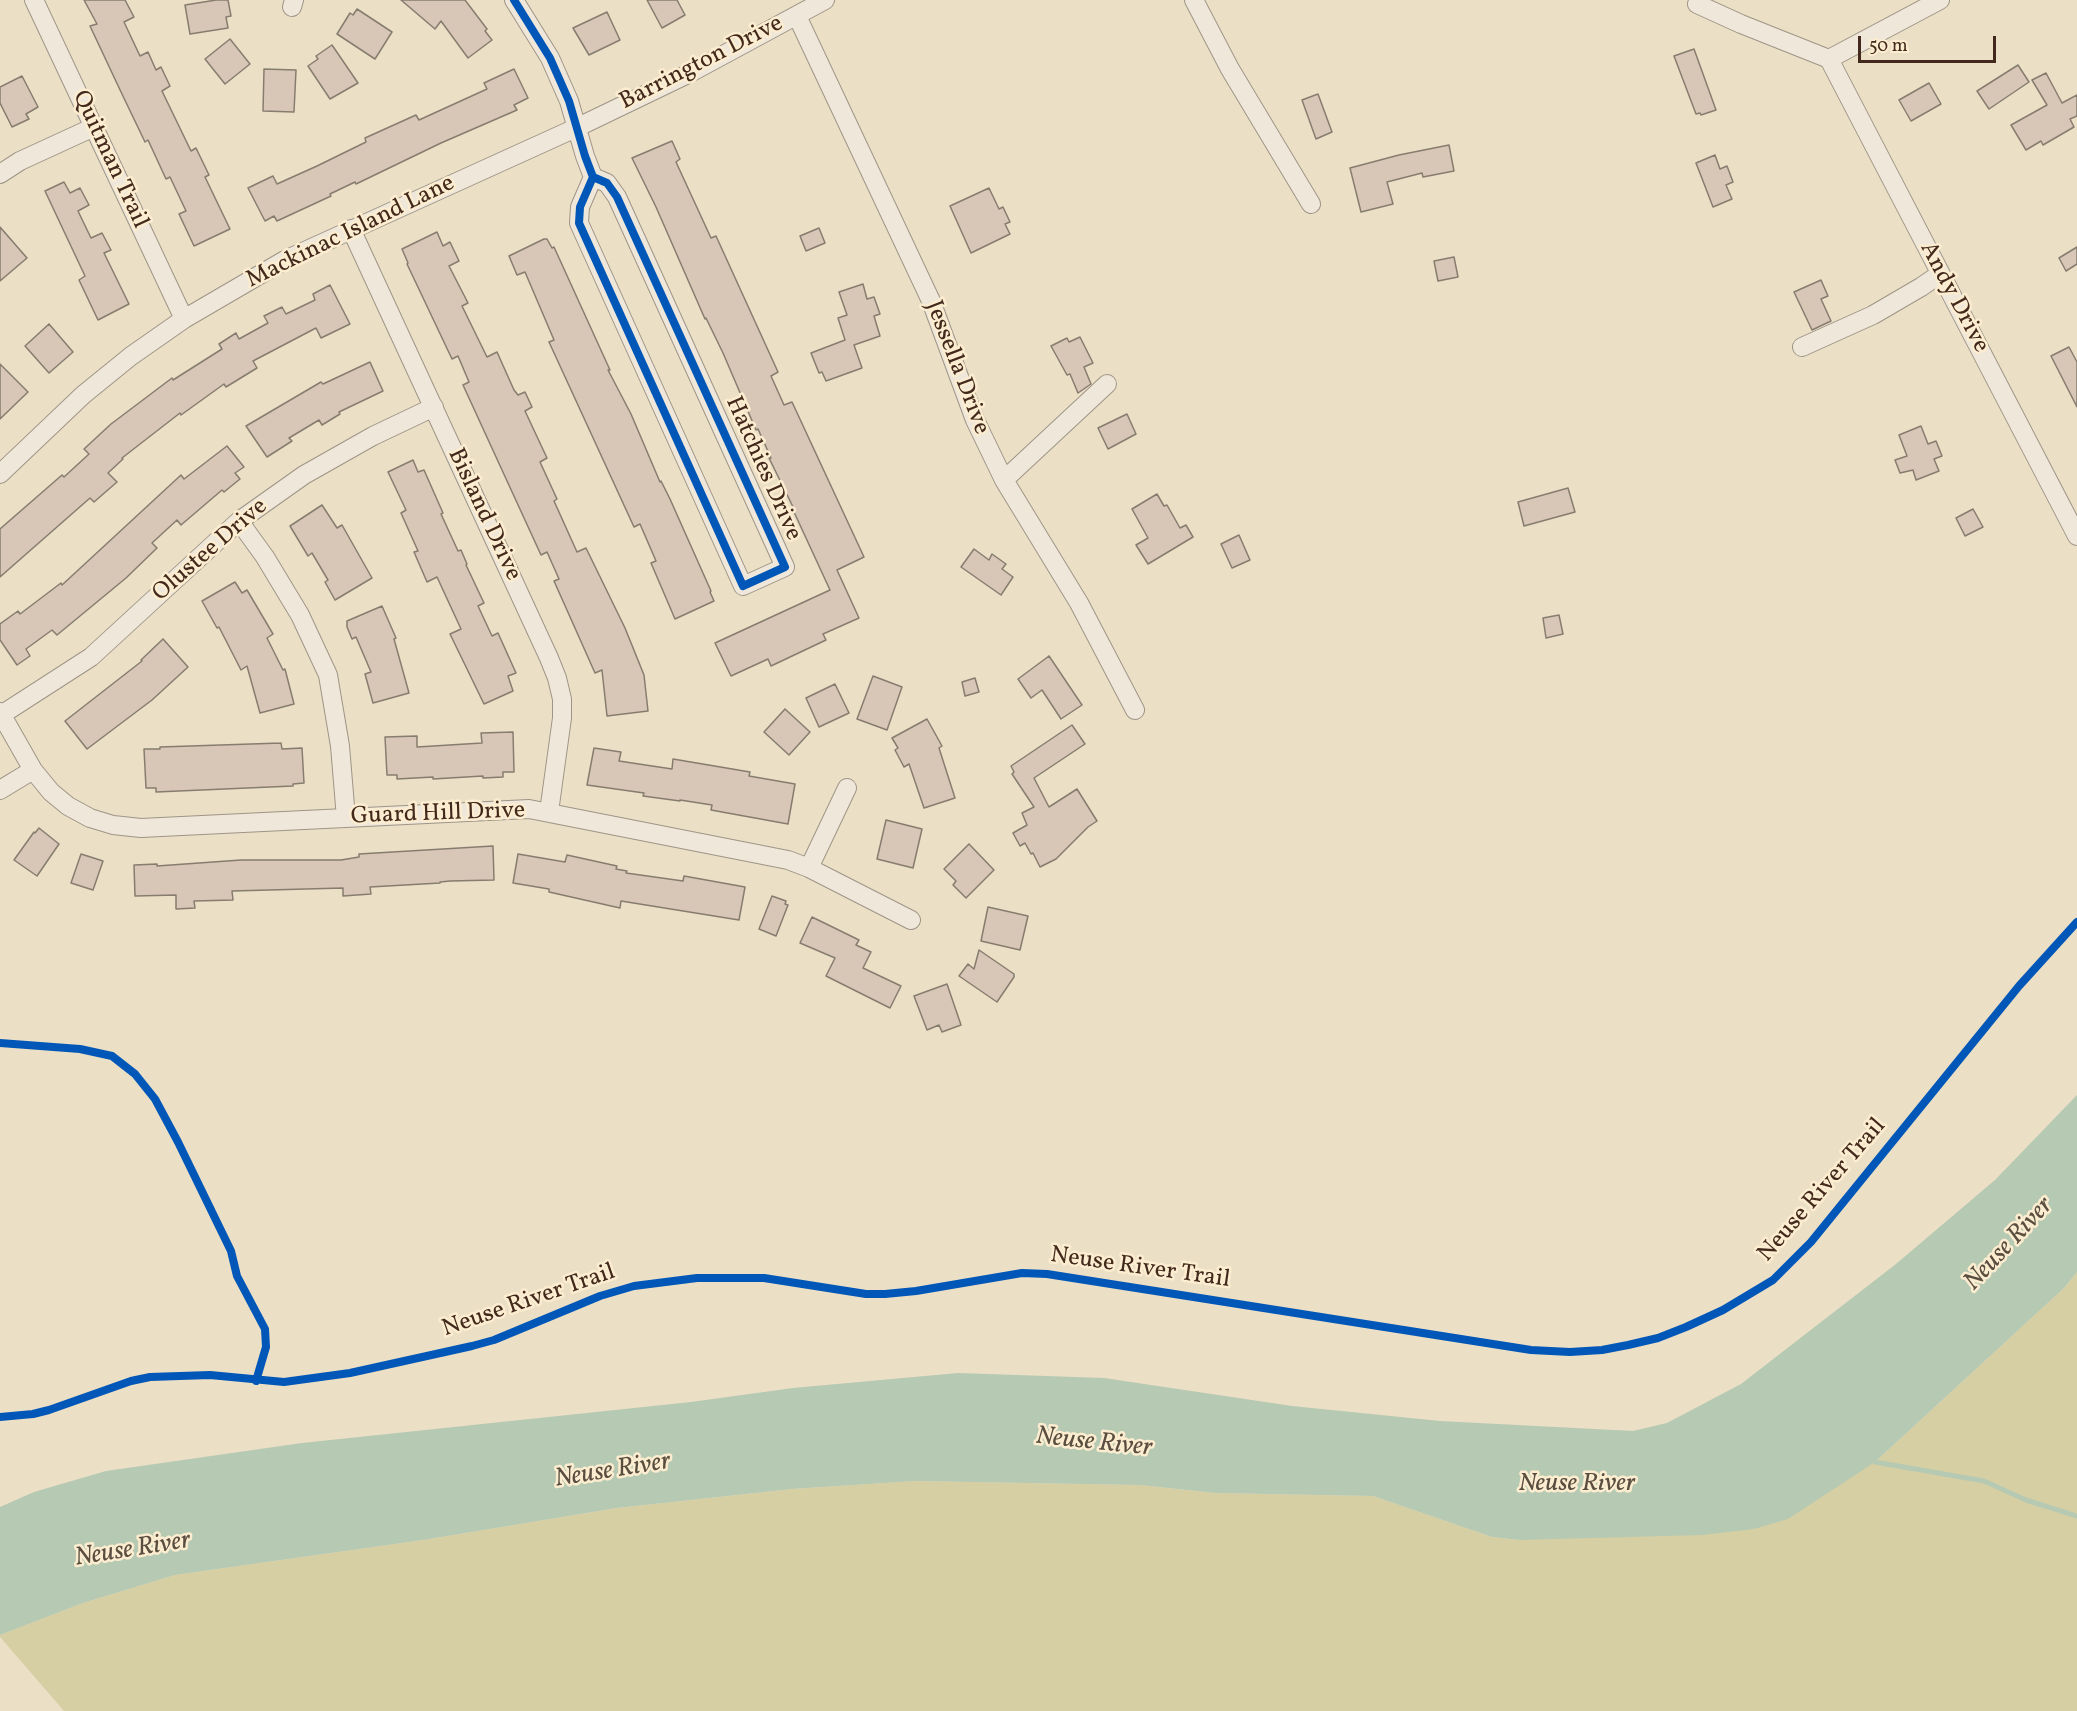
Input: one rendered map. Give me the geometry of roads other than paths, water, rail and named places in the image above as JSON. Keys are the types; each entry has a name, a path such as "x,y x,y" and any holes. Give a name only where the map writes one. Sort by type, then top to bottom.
{"street":[{"name":"Quitman Trail","path":"34,0 184,319"},
{"path":"514,0 550,58 569,101 593,177"},
{"name":"Barrington Drive","path":"578,127 688,74 825,0"},
{"path":"1194,0 1230,69 1311,204"},
{"path":"1697,4 1829,59 1940,0"},
{"name":"Jessella Drive","path":"797,15 931,301 975,420 1004,480 1079,603 1135,710"},
{"name":"Andy Drive","path":"1829,59 2077,536"},
{"path":"0,174 20,161 94,127"},
{"name":"Mackinac Island Lane","path":"0,474 84,395 131,357 184,319 285,260 578,127"},
{"name":"Hatchies Drive","path":"593,177 607,183 617,197 785,567 743,586 579,223 580,207 593,177"},
{"name":"Bisland Drive","path":"351,229 557,678 562,699 562,718 549,812"},
{"path":"1802,346 1873,315 1940,274"},
{"path":"1004,480 1107,384"},
{"name":"Olustee Drive","path":"1,714 91,657 239,521 304,476 373,436 434,408"},
{"path":"239,521 265,557 300,615 328,675 340,746 346,818"},
{"name":"Guard Hill Drive","path":"1,714 33,770 51,792 68,806 90,818 113,825 141,828 529,809 788,860 809,868 911,920"},
{"path":"0,790 33,770"},
{"path":"809,868 848,788"}],"water":[{"name":"Neuse River","path":"2077,1095 2077,1272 2064,1288 1875,1462 1788,1519 1754,1529 1703,1535 1519,1540 1492,1537 1373,1496 1215,1493 1140,1485 915,1481 792,1489 617,1508 423,1540 175,1575 83,1603 0,1635 0,1507 34,1492 106,1471 302,1443 691,1402 793,1388 958,1373 1104,1378 1292,1406 1440,1421 1633,1431 1667,1423 1741,1384 1896,1264 1995,1180"}],"waterway":[{"path":"1874,1455 1875,1462 1984,1481 2026,1500 2077,1516"}]}
